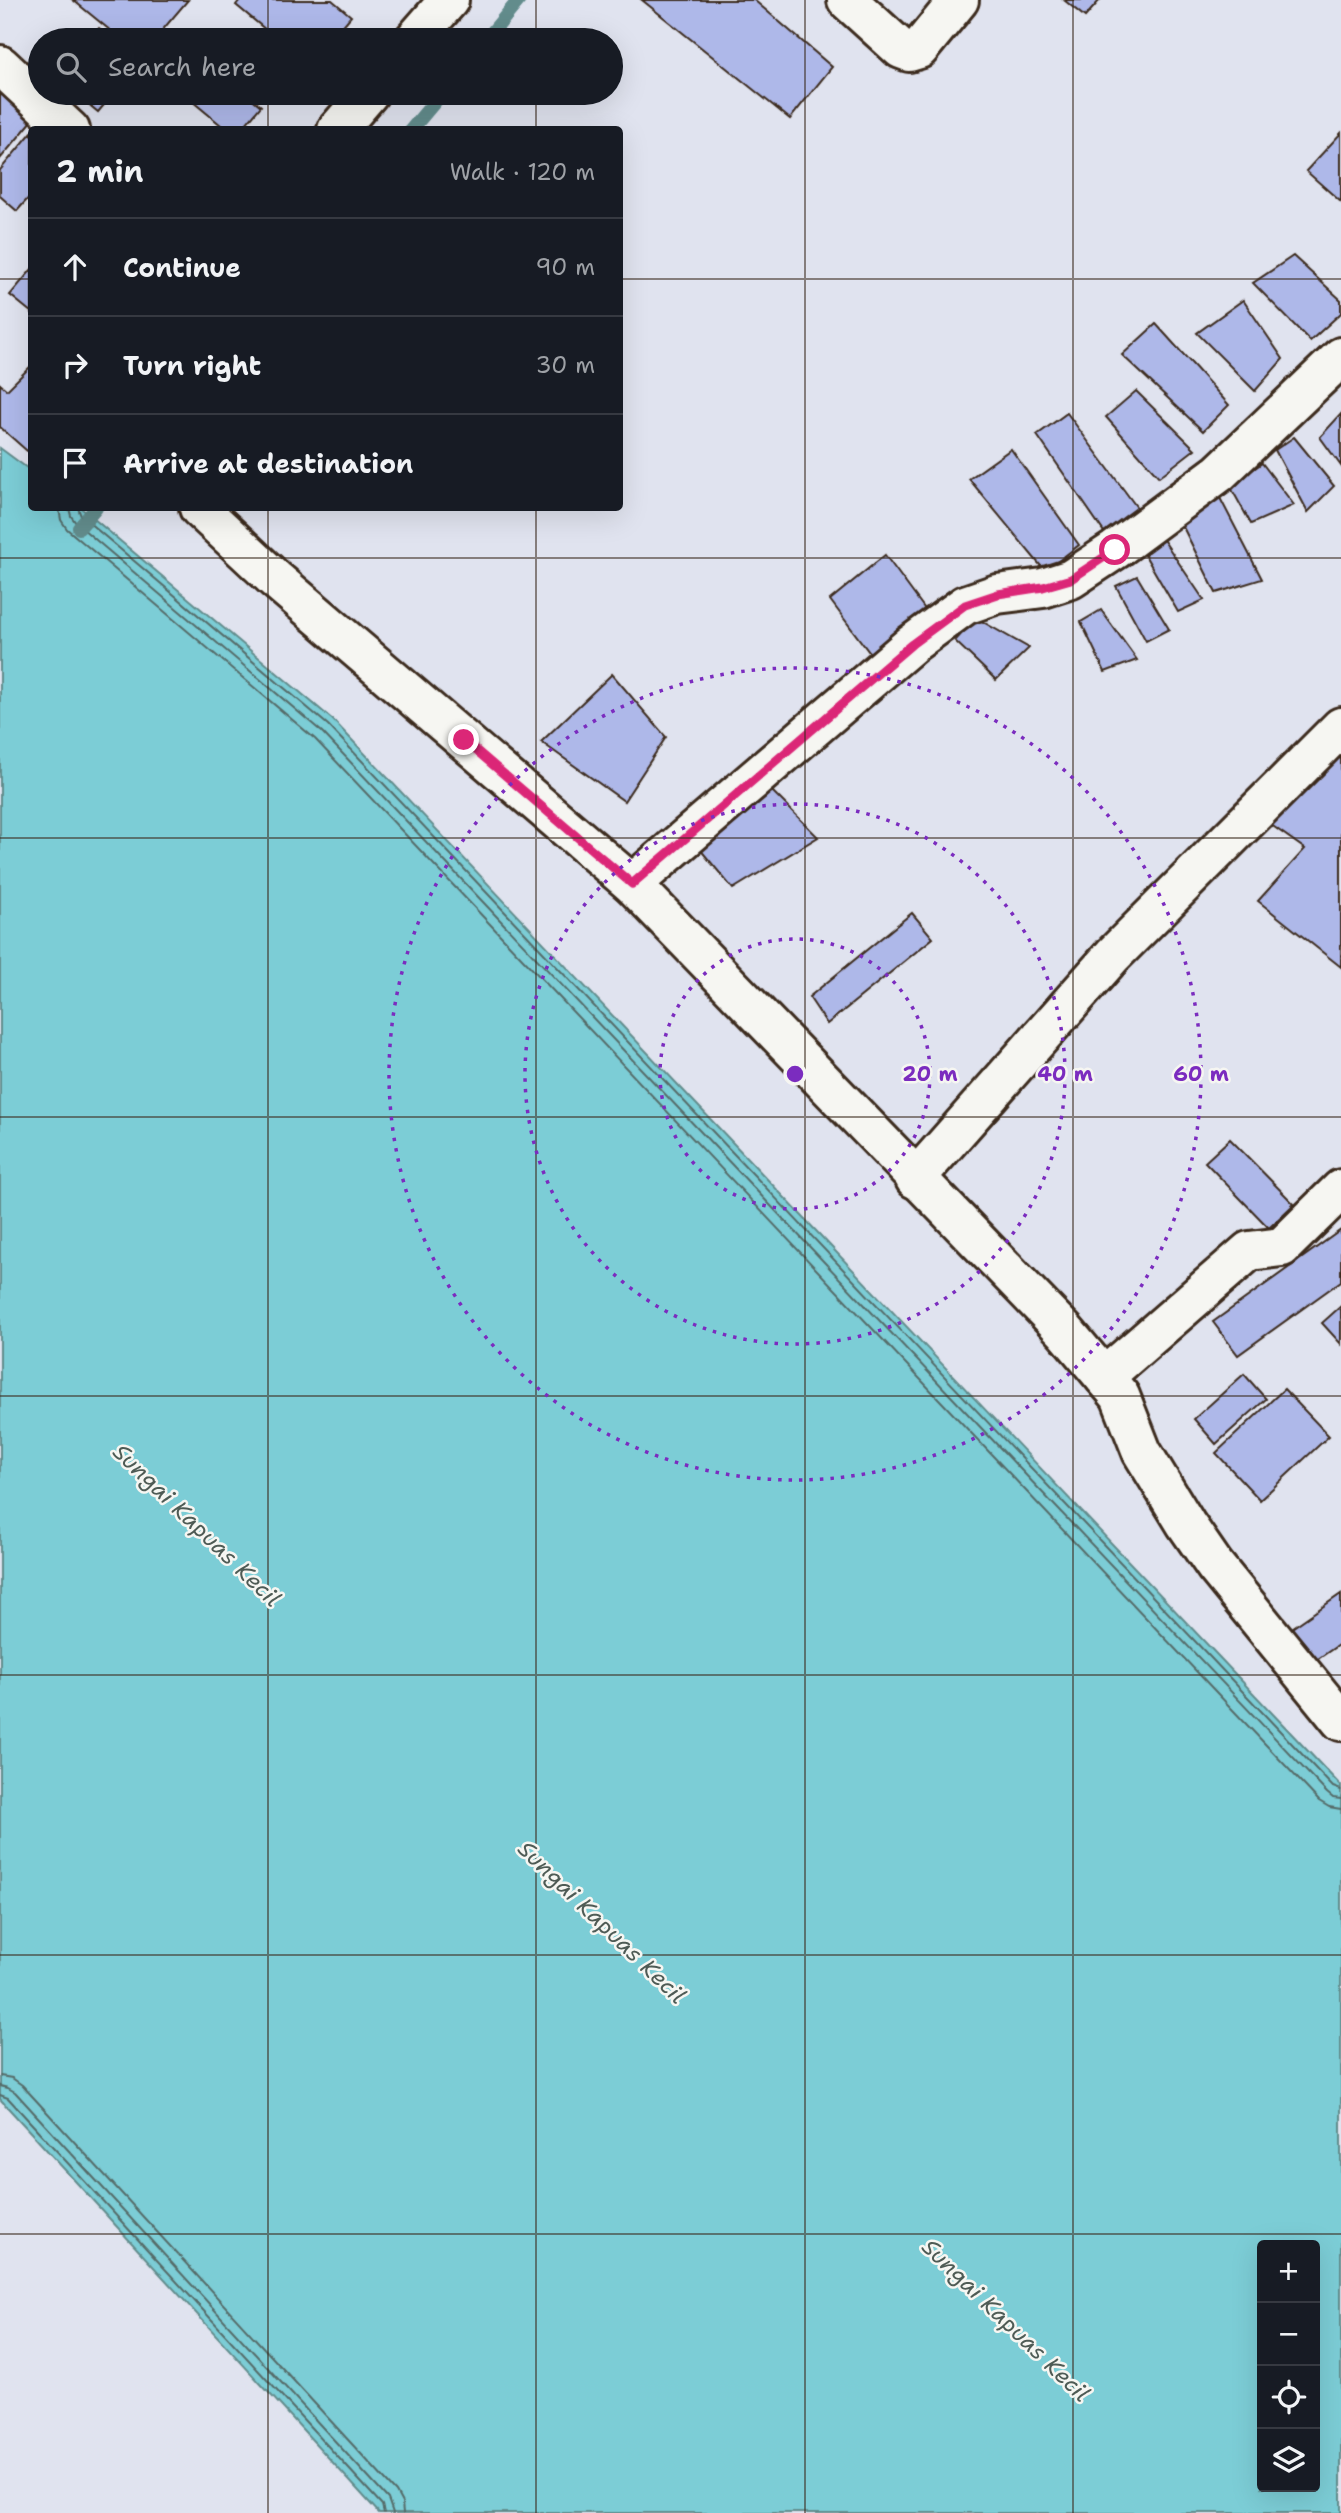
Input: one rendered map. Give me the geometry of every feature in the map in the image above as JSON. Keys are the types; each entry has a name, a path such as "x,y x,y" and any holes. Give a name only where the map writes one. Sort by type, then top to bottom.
{"street":[{"path":"424,28 449,0"},
{"path":"847,0 901,48 909,51 919,49 959,0"},
{"path":"0,65 28,91"},
{"path":"43,105 66,126"},
{"path":"340,126 359,105"},
{"path":"632,884 912,644 965,605 998,594 1043,587 1071,579 1115,550 1219,473 1341,357"},
{"path":"203,511 275,579 632,884 1065,1331 1120,1396 1142,1452 1215,1566 1341,1721"},
{"path":"915,1179 1113,955 1341,727"},
{"path":"1104,1377 1249,1251 1282,1247 1341,1189"}],"water":[{"name":"Sungai Kapuas Kecil","path":"0,448 28,469 28,511 85,511 333,720 1341,1786 1341,2513 379,2513 0,2099"}],"building":[{"path":"73,0 188,0 164,28 107,28"},
{"path":"240,0 332,0 351,16 341,28 264,28 236,5"},
{"path":"642,0 754,0 832,67 790,119"},
{"path":"1064,0 1100,0 1085,17"},
{"path":"0,72 28,95 28,105 39,105 43,108 0,159"},
{"path":"90,105 104,105 98,112"},
{"path":"197,105 261,106 244,126 222,126"},
{"path":"1341,133 1341,202 1306,171"},
{"path":"28,137 28,199 17,211 0,196 0,170"},
{"path":"1293,256 1341,300 1341,313 1310,341 1253,283"},
{"path":"28,274 28,310 10,295"},
{"path":"1243,300 1283,359 1255,391 1197,333"},
{"path":"1156,324 1229,405 1203,431 1122,355"},
{"path":"28,369 27,451 0,427 0,384 7,390"},
{"path":"1136,391 1195,449 1159,477 1106,417"},
{"path":"1067,413 1138,509 1106,535 1037,435"},
{"path":"1341,414 1341,466 1320,437"},
{"path":"1294,437 1334,486 1308,512 1275,450"},
{"path":"1011,449 1079,545 1045,571 969,479"},
{"path":"1262,463 1294,505 1251,524 1230,486"},
{"path":"1219,496 1262,579 1216,593 1181,523"},
{"path":"1162,538 1204,600 1178,612 1142,550"},
{"path":"885,555 927,612 872,656 830,600"},
{"path":"1137,576 1169,629 1146,641 1116,586"},
{"path":"1101,610 1137,660 1105,672 1081,622"},
{"path":"976,618 1029,648 996,680 955,641"},
{"path":"612,674 666,737 624,801 541,742"},
{"path":"1341,753 1341,967 1258,901 1305,849 1267,822"},
{"path":"765,784 818,837 733,889 699,848"},
{"path":"912,913 933,938 827,1024 809,997"},
{"path":"1230,1139 1294,1204 1269,1228 1205,1162"},
{"path":"1341,1230 1341,1281 1238,1355 1213,1322"},
{"path":"1341,1306 1341,1344 1322,1323"},
{"path":"1244,1374 1266,1399 1216,1444 1194,1419"},
{"path":"1284,1389 1329,1436 1260,1500 1216,1453"},
{"path":"1341,1594 1341,1643 1312,1663 1289,1630"}],"waterway":[{"path":"496,28 519,0"},
{"path":"414,126 432,105"},
{"path":"79,528 93,511"}],"route":[{"path":"464,740 632,884 912,644 965,605 998,594 1043,587 1071,579 1115,550"}]}
